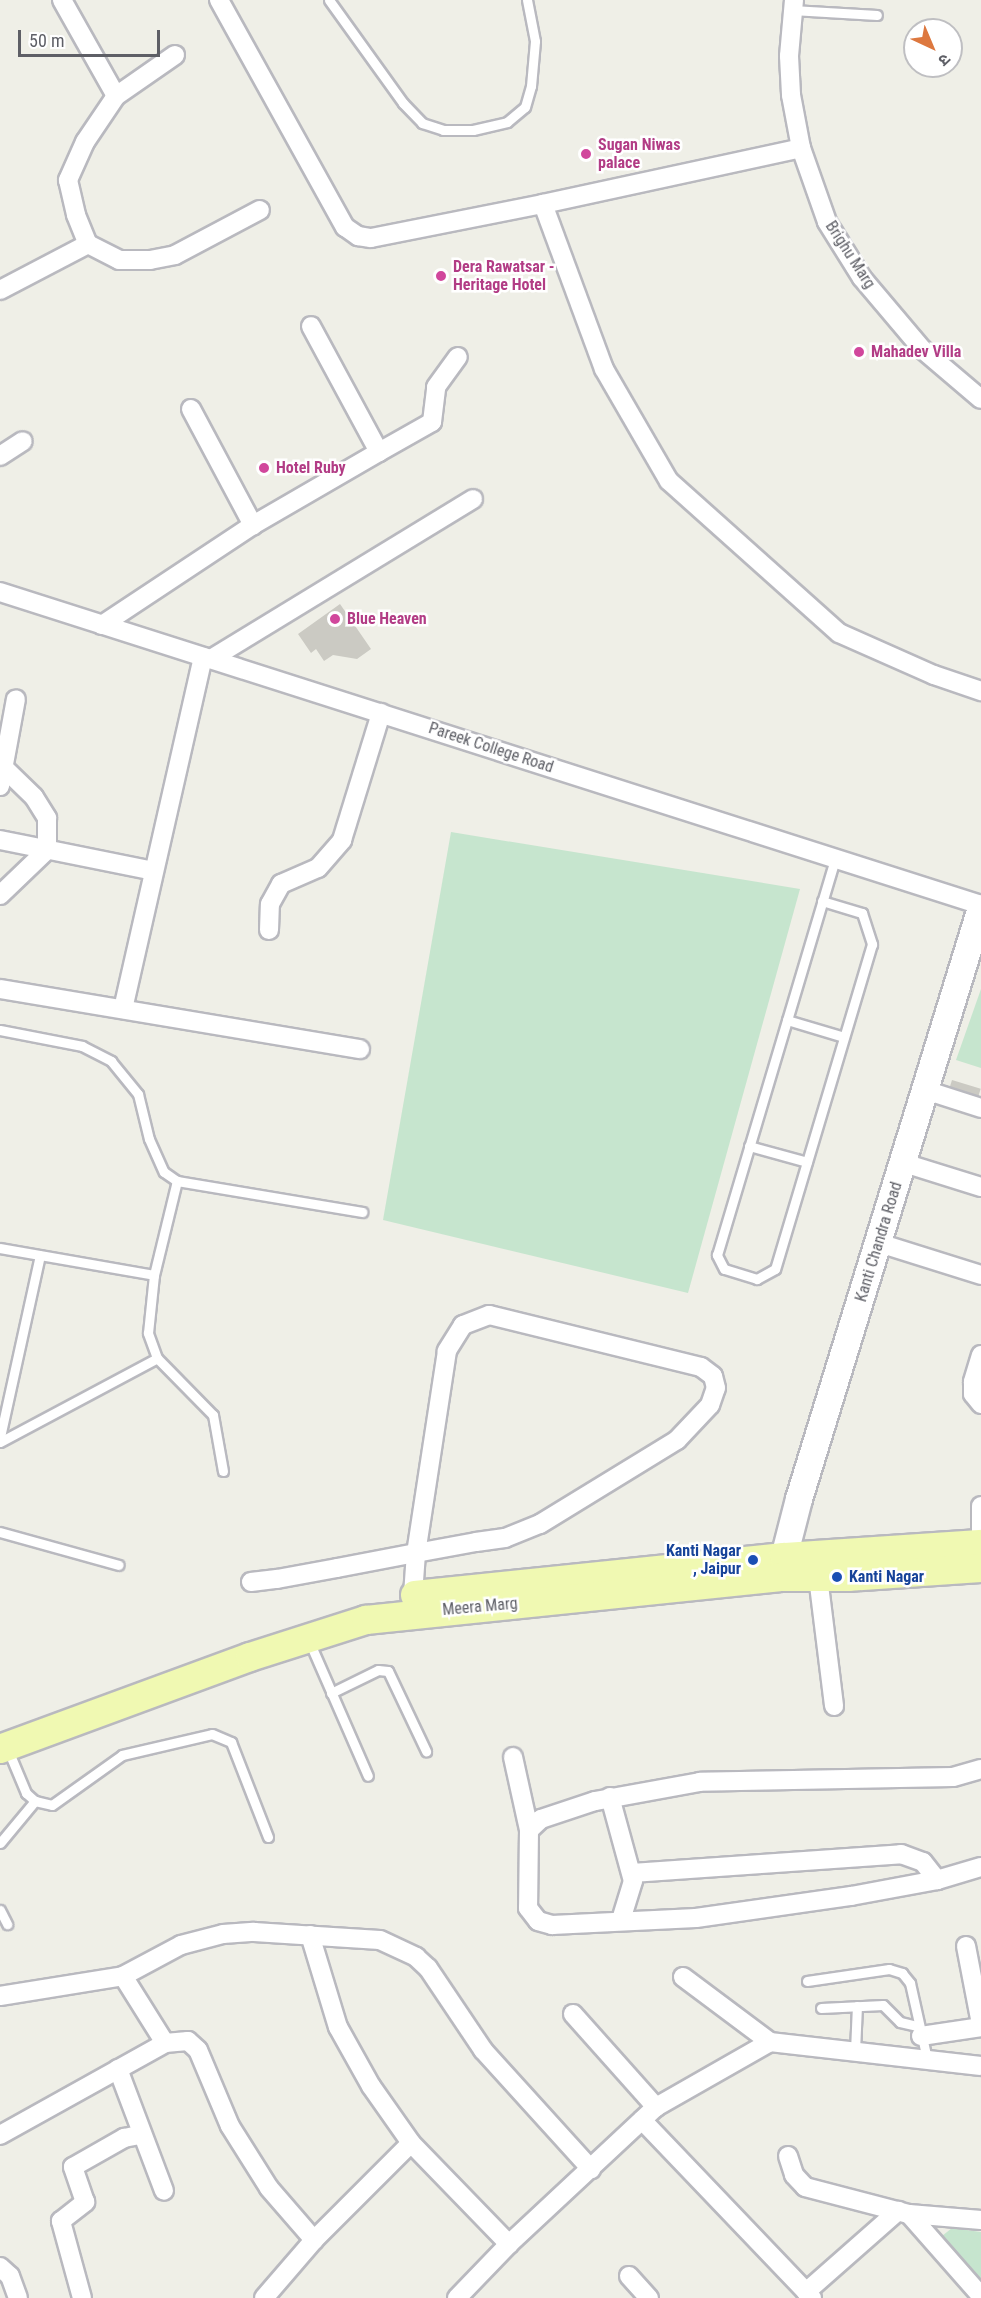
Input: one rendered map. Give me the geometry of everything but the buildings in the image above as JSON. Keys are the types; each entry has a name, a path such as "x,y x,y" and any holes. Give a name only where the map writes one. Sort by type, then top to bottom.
{"main road":[{"name":"Meera Marg","path":"2,1741 366,1620 981,1544"},
{"name":"Meera Marg","path":"2,1741 251,1638 342,1609 413,1595 782,1567 818,1577 981,1568"}],"street":[{"path":"62,0 117,96"},
{"path":"219,0 345,227 358,236 371,238 543,204 801,148"},
{"name":"Brighu Marg","path":"793,5 789,56 801,148 827,222 862,278 922,349 981,399"},
{"path":"175,55 117,96 85,142 68,180 76,215 88,244 119,260 150,260 175,255 260,210"},
{"path":"543,204 604,369 669,481 839,633 934,675 981,691"},
{"path":"0,290 88,244"},
{"path":"311,326 379,452"},
{"path":"102,625 253,525 432,422 436,387 458,357"},
{"path":"191,409 253,525"},
{"path":"0,456 23,441"},
{"path":"123,1009 154,871 207,658 473,499"},
{"name":"Pareek College Road","path":"4,596 381,713 981,906"},
{"path":"0,786 2,764 16,699"},
{"path":"269,930 270,904 281,884 318,868 342,840 381,713"},
{"path":"0,896 46,850 47,818 34,797 2,764"},
{"path":"0,840 154,871"},
{"name":"Kanti Chandra Road","path":"782,1567 981,906"},
{"path":"0,989 360,1049"},
{"path":"925,1090 981,1108"},
{"path":"904,1163 981,1187"},
{"path":"879,1243 981,1275"},
{"path":"251,1581 416,1553 505,1538 540,1524 677,1440 699,1420 716,1388 713,1377 701,1367 489,1315 463,1325 447,1351 416,1553 413,1595"},
{"path":"981,1355 973,1382 973,1394 981,1404"},
{"path":"981,1506 981,1544"},
{"path":"818,1577 834,1706"},
{"path":"513,1757 529,1830 528,1908 538,1921 552,1925 696,1918 937,1880 981,1868"},
{"path":"529,1830 541,1819 610,1797 700,1782 952,1777 981,1769"},
{"path":"610,1797 633,1881 621,1920"},
{"path":"632,1873 901,1854 923,1862 937,1880"},
{"path":"0,1996 123,1976 181,1945 223,1934 310,1935 380,1940 416,1957 447,1993 483,2050 591,2169"},
{"path":"310,1935 338,2027 411,2143 509,2244"},
{"path":"919,2031 981,2026 966,1946"},
{"path":"123,1976 165,2043"},
{"path":"683,1977 770,2042 981,2066"},
{"path":"573,2014 649,2114 809,2295 903,2212"},
{"path":"0,2135 165,2043 180,2039 198,2050 230,2126 269,2188 314,2240"},
{"path":"457,2298 509,2244 649,2114 770,2042"},
{"path":"118,2069 140,2135 164,2191"},
{"path":"82,2298 62,2221 85,2202 73,2167 124,2138 140,2135"},
{"path":"264,2298 314,2240 411,2143"},
{"path":"788,2156 794,2175 805,2187 903,2212 981,2220"},
{"path":"903,2212 981,2296"},
{"path":"0,2267 10,2276 18,2298"},
{"path":"629,2276 650,2298"}],"lane":[{"path":"329,0 403,103 422,123 442,130 473,130 507,122 525,107 531,86 535,41 527,0"},
{"path":"824,12 825,0"},
{"path":"793,5 824,12 877,15"},
{"path":"822,901 862,913 872,944 775,1269 757,1280 735,1275 724,1269 717,1255 749,1146 787,1020 822,901 835,858"},
{"path":"787,1020 844,1037"},
{"path":"0,1029 82,1046 111,1061 138,1094 149,1139 164,1172 177,1181 362,1212"},
{"path":"749,1146 807,1162"},
{"path":"177,1181 154,1275 148,1333 157,1358 213,1415 224,1471"},
{"path":"0,1248 154,1275"},
{"path":"0,1440 40,1255"},
{"path":"0,1440 157,1358"},
{"path":"0,1532 119,1565"},
{"path":"308,1638 368,1776"},
{"path":"331,1693 378,1670 388,1671 426,1751"},
{"path":"2,1741 26,1792 35,1801 52,1805 122,1755 212,1734 231,1742 268,1837"},
{"path":"0,1843 35,1801"},
{"path":"0,1910 7,1924"},
{"path":"807,1981 889,1969 902,1973 910,1983 927,2059"},
{"path":"821,2007 883,2005 900,2022 919,2031"},
{"path":"855,2050 857,2006"}],"green space":[{"path":"451,832 800,889 688,1293 383,1220"},
{"path":"981,989 981,1068 956,1060"},
{"path":"952,2228 981,2232 981,2279 942,2236"}],"place":[{"name":"Sugan Niwas palace","path":"586,154"},
{"name":"Dera Rawatsar - Heritage Hotel","path":"441,276"},
{"name":"Mahadev Villa","path":"859,352"},
{"name":"Hotel Ruby","path":"264,468"},
{"name":"Blue Heaven","path":"335,619"},
{"name":"Kanti Nagar , Jaipur","path":"753,1560"},
{"name":"Kanti Nagar","path":"837,1577"}]}
